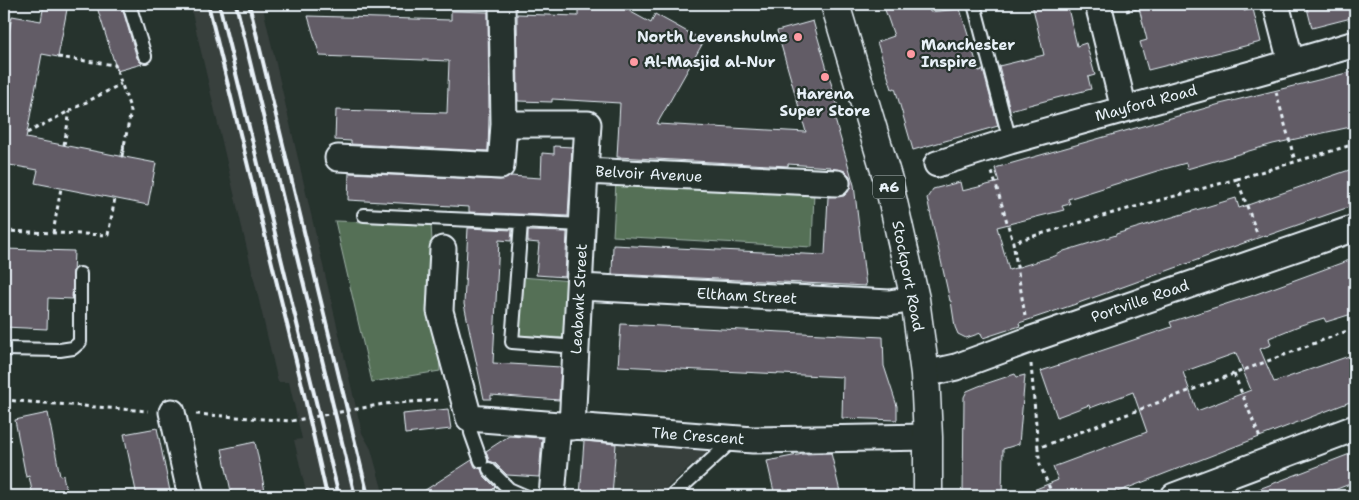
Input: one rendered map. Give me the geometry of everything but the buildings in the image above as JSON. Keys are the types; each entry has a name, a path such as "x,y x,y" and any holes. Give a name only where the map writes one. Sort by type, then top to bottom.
{"highway":[{"name":"Stockport Road","path":"835,4 888,180 915,299 925,374 928,496"}],"street":[{"path":"338,158 501,166 504,124 502,4"},
{"path":"1098,4 1124,110"},
{"path":"1276,4 1280,66"},
{"name":"Mayford Road","path":"937,164 1010,141 1355,44"},
{"name":"Belvoir Avenue","path":"504,124 588,124 586,171 837,183"},
{"name":"Leabank Street","path":"552,496 577,346 586,171"},
{"name":"Portville Road","path":"925,374 956,367 1266,257 1355,228"},
{"path":"443,249 440,312 466,408"},
{"name":"Eltham Street","path":"580,287 888,303 915,299"},
{"name":"The Crescent","path":"466,408 565,426 734,439 928,437"},
{"path":"172,412 190,496"},
{"path":"1174,496 1355,428"}],"lane":[{"path":"129,4 145,56"},
{"path":"974,4 1010,141"},
{"path":"364,215 583,225"},
{"path":"521,222 512,342 577,346"},
{"path":"4,349 60,350 73,348 80,342 80,274"},
{"path":"466,408 471,433 485,465 509,488 525,496"},
{"path":"672,496 734,439"}],"path":[{"path":"58,57 115,65 131,111 122,156 124,142"},
{"path":"1280,66 1295,161"},
{"path":"27,133 121,84"},
{"path":"64,145 70,111"},
{"path":"1013,242 1355,144"},
{"path":"985,150 1013,242 1029,340 1040,465 1053,496"},
{"path":"1237,179 1266,257"},
{"path":"53,233 61,188"},
{"path":"4,231 108,235 115,198"},
{"path":"1038,448 1355,328"},
{"path":"1234,374 1269,460"},
{"path":"4,400 291,421 384,404 466,408"}],"shaded area":[{"path":"190,4 262,4 362,433 371,449 384,496 307,496 294,440 302,439 289,382 278,382"},
{"path":"617,441 705,447 710,456 690,466 658,496 612,496"}],"green space":[{"path":"616,182 814,192 812,247 613,236"},
{"path":"335,221 431,224 440,371 372,382"},
{"path":"520,277 572,281 567,338 515,335"}],"railway":[{"path":"208,4 301,381 327,496"},
{"path":"219,4 339,496"},
{"path":"236,4 355,496"},
{"path":"249,4 368,496"}],"place":[{"name":"North Levenshulme","path":"798,37"},
{"name":"Manchester Inspire","path":"911,54"},
{"name":"Al-Masjid al-Nur","path":"634,62"},
{"name":"Harena Super Store","path":"825,77"}]}
